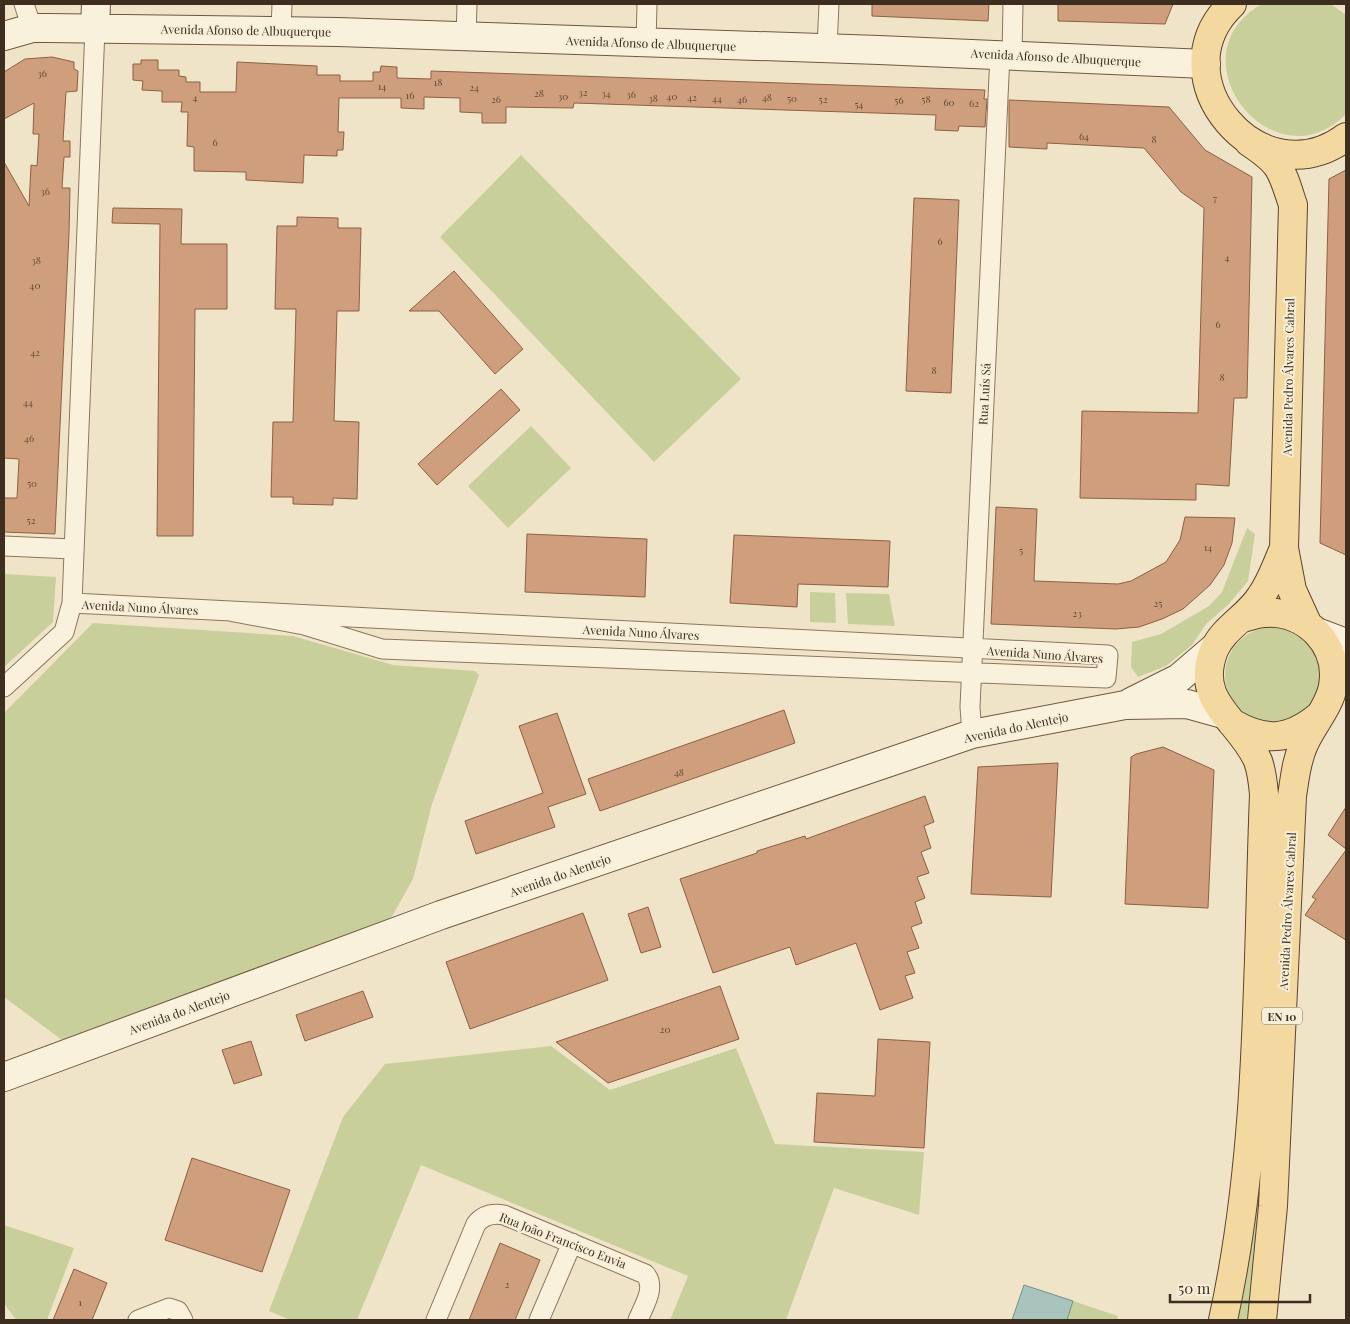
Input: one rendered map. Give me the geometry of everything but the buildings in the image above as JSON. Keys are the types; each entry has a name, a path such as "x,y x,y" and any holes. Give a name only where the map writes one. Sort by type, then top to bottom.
{"main road":[{"path":"1232,4 1219,20 1212,34 1206,64 1211,94 1217,109 1226,122 1250,142 1264,149 1294,154 1336,143"},
{"name":"Avenida Afonso de Albuquerque","path":"4,36 28,16 96,16 281,30 827,48 1206,64"},
{"name":"Avenida Pedro Álvares Cabral","path":"1250,142 1273,158 1282,173 1293,205"},
{"name":"Avenida Pedro Álvares Cabral","path":"1262,1320 1274,1197 1292,796 1296,765 1303,745 1330,703 1334,667 1328,648 1312,627 1292,590 1284,548 1293,205 1306,171 1336,143"},
{"name":"Avenida Pedro Álvares Cabral","path":"1223,1320 1241,1215 1251,1125 1264,794 1263,779 1257,759 1214,700 1209,682 1209,665 1214,648 1228,629 1243,618 1262,596 1284,548"},
{"name":"Avenida Pedro Álvares Cabral","path":"1243,618 1264,612 1286,614 1312,627"},
{"path":"1312,627 1346,643"},
{"name":"Avenida do Alentejo","path":"1125,705 1179,678 1214,648"},
{"path":"1228,719 1248,733 1267,737 1285,736 1303,729 1330,703"},
{"name":"Avenida do Alentejo","path":"4,1077 434,918 972,734 1125,705 1187,704 1228,719"}],"street":[{"path":"281,30 282,4"},
{"path":"466,37 467,4"},
{"path":"646,43 647,4"},
{"path":"827,48 829,4"},
{"name":"Rua Luís Sá","path":"972,734 970,707 1006,55 1013,4"},
{"path":"72,603 96,16"},
{"path":"4,546 73,549"},
{"name":"Avenida Nuno Álvares","path":"4,687 64,632 72,603 388,619 1108,656 1106,678 382,649 304,624 229,611"},
{"path":"382,649 373,633 380,623 388,619"},
{"name":"Rua João Francisco Envia","path":"436,1320 476,1224 486,1216 504,1215 639,1270 648,1277 649,1292 638,1320"},
{"path":"539,1320 572,1242"},
{"path":"138,1320 168,1308 178,1311 183,1320"}],"green space":[{"path":"1262,4 1331,4 1346,15 1346,114 1318,133 1289,135 1263,125 1242,106 1229,81 1226,54 1236,27"},
{"path":"521,155 741,379 654,462 440,237"},
{"path":"531,426 571,468 508,528 468,486"},
{"path":"1247,528 1255,534 1248,581 1228,605 1206,624 1192,645 1166,666 1138,677 1131,667 1132,642 1161,634 1209,606 1222,592"},
{"path":"4,574 56,577 53,622 4,667"},
{"path":"810,592 835,593 836,623 810,622"},
{"path":"846,593 889,594 895,626 848,624"},
{"path":"93,623 293,636 393,665 475,671 479,675 432,804 413,879 391,918 62,1040 4,997 4,713"},
{"path":"1273,627 1291,631 1307,641 1317,657 1321,675 1317,693 1307,709 1291,719 1273,723 1255,719 1239,709 1229,693 1225,675 1229,657 1239,641 1255,631"},
{"path":"551,1046 610,1090 736,1048 775,1144 924,1152 919,1215 834,1188 786,1320 670,1320 688,1276 421,1165 357,1320 290,1320 269,1311 343,1117 385,1064"},
{"path":"1258,1137 1265,1137 1260,1234 1250,1320 1235,1320"},
{"path":"4,1225 74,1248 47,1320 16,1320 4,1303"},
{"path":"1073,1301 1118,1316 1117,1320 1067,1320"}],"water":[{"path":"1024,1285 1073,1301 1067,1320 1012,1320"}]}
